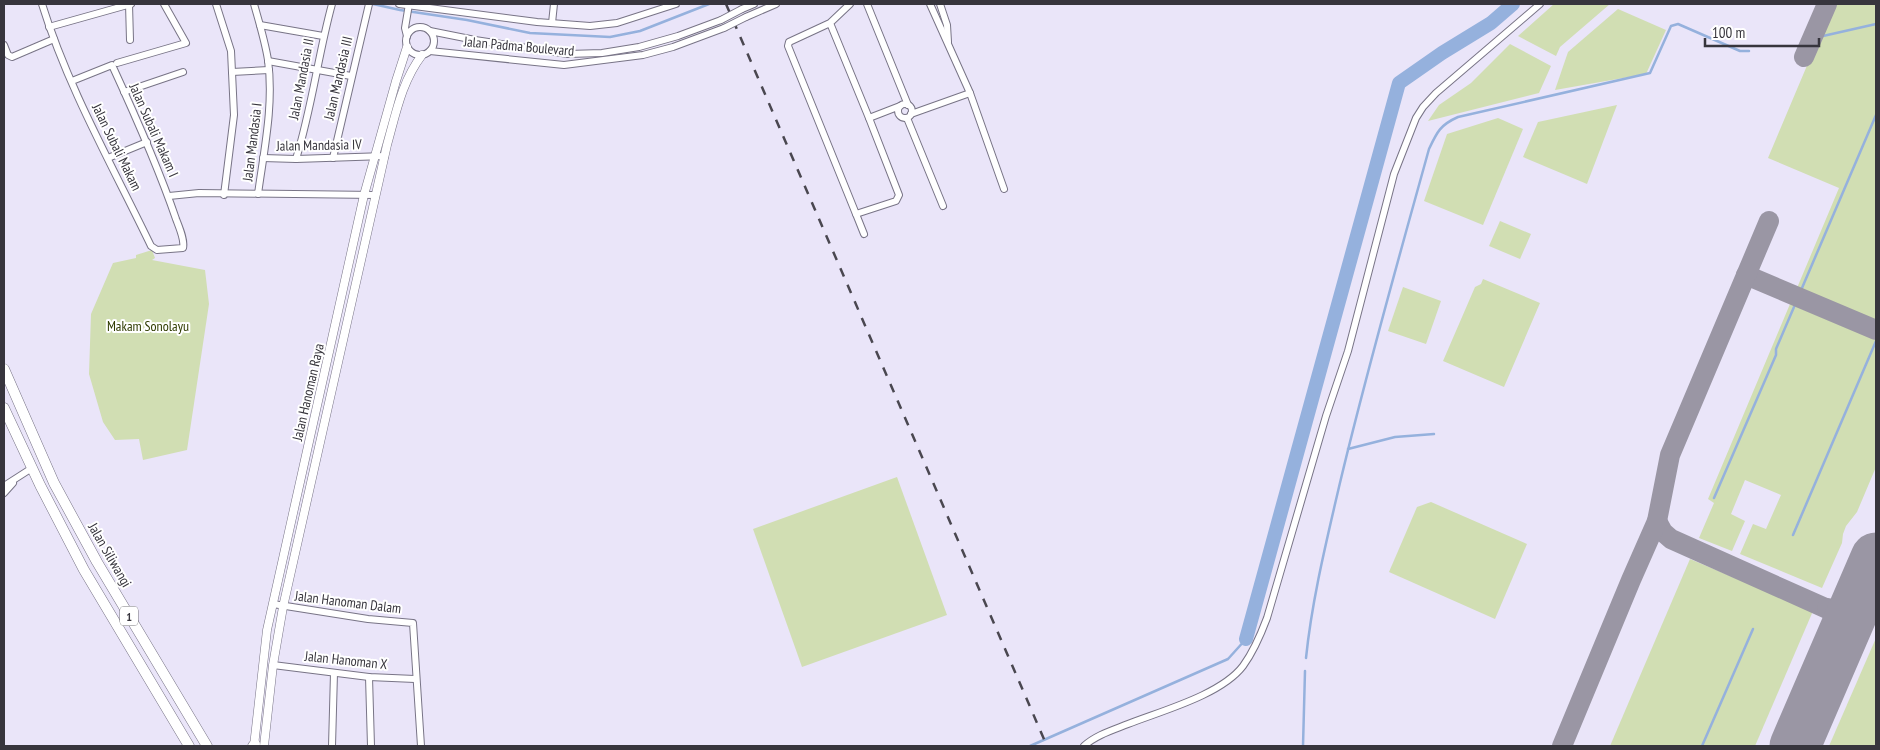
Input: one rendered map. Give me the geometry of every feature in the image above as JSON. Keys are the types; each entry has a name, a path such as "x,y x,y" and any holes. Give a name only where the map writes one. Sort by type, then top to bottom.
{"highway":[{"name":"Jalan Siliwangi","path":"4,369 54,483 97,562 207,746"},
{"name":"Jalan Siliwangi","path":"4,408 84,570 189,746"}],"street":[{"name":"Jalan Subali Makam","path":"42,4 54,39 72,81 153,248 157,250 181,249 184,247"},
{"path":"49,26 130,4 130,40"},
{"path":"117,63 186,43 164,4"},
{"path":"216,4 231,51 234,115 224,195"},
{"name":"Jalan Mandasia I","path":"254,4 268,61 270,110 258,194"},
{"name":"Jalan Mandasia II","path":"296,159 323,36 332,4"},
{"path":"399,4 408,9 452,7 552,23 590,26 617,23 676,4"},
{"path":"552,23 554,4"},
{"name":"Jalan Padma Boulevard","path":"430,31 568,54 602,53 639,47 678,36 721,20 754,4"},
{"name":"Jalan Padma Boulevard","path":"430,51 474,54 564,65 604,61 643,55 673,47 724,28 776,4"},
{"path":"850,4 830,23 789,42 788,46 864,234"},
{"path":"867,4 908,105 912,109 909,116 943,206"},
{"path":"930,4 970,93 1004,188"},
{"path":"940,4 947,25 948,44"},
{"path":"1084,746 1099,736 1191,700 1229,680 1244,665 1257,643 1267,618 1326,416 1348,351 1394,174 1416,118 1423,106 1436,93 1540,4"},
{"name":"Jalan Mandasia III","path":"333,158 368,6"},
{"path":"406,22 409,26 421,27 430,31 434,43 430,51 422,55 414,54 407,48 407,36 404,28 408,9"},
{"path":"830,23 869,118 898,199 887,205 856,214"},
{"path":"260,25 323,36"},
{"path":"407,36 416,27"},
{"path":"4,45 8,55 12,57 54,39"},
{"path":"474,54 475,40"},
{"name":"Jalan Hanoman Raya","path":"257,746 267,630 364,195 407,48"},
{"name":"Jalan Hanoman Raya","path":"257,746 283,607 385,156 404,86 422,55"},
{"path":"268,61 351,76"},
{"name":"Jalan Subali Makam I","path":"72,81 112,64 169,196 184,247"},
{"path":"232,72 269,70"},
{"path":"124,92 184,72"},
{"path":"900,106 898,111 900,116 909,116 970,93"},
{"path":"869,118 900,106 908,105"},
{"path":"108,158 147,142"},
{"name":"Jalan Mandasia IV","path":"263,158 296,159 385,156"},
{"path":"169,196 199,193 224,195 376,195"},
{"path":"4,486 32,468"},
{"path":"4,493 17,478"},
{"path":"273,604 283,607"},
{"name":"Jalan Hanoman Dalam","path":"283,607 368,620 413,623 415,679"},
{"name":"Jalan Hanoman X","path":"273,665 369,677 415,679"},
{"path":"332,746 334,673"},
{"path":"369,677 370,746"},
{"path":"415,679 421,746"}],"green space":[{"path":"1554,4 1610,4 1560,47 1556,56 1518,36"},
{"path":"1833,4 1876,4 1876,322 1797,288 1839,188 1768,158"},
{"path":"1618,9 1666,30 1646,74 1555,90 1568,52"},
{"path":"1510,44 1551,66 1539,93 1428,121 1439,105 1471,83"},
{"path":"1617,105 1587,184 1523,157 1538,122"},
{"path":"1498,118 1523,129 1483,225 1424,201 1447,134"},
{"path":"1500,221 1531,234 1520,259 1489,246"},
{"name":"Makam Sonolayu","path":"152,250 155,258 152,260 205,270 209,304 187,450 143,460 139,439 115,440 103,422 89,374 91,314 113,263 136,258 136,255"},
{"path":"1483,279 1540,303 1504,387 1443,361 1475,287 1481,284"},
{"path":"1403,287 1441,301 1426,344 1388,331"},
{"path":"1790,304 1876,340 1876,467 1857,512 1846,526 1842,543 1822,588 1740,554 1753,524 1766,529 1781,495 1745,480 1731,514 1745,521 1732,551 1699,538 1714,503 1708,499"},
{"path":"897,477 947,615 802,667 753,529"},
{"path":"1431,502 1527,544 1495,619 1389,572 1417,507"},
{"path":"1690,559 1813,611 1755,746 1610,746"},
{"path":"1876,638 1876,746 1829,746"}],"waterway":[{"path":"373,4 530,33 610,37 640,31 709,4"},
{"path":"1246,639 1399,83 1442,53 1491,23 1513,4"},
{"path":"1306,658 1320,572 1339,487 1382,317 1429,149 1434,138 1447,123 1458,117 1650,73 1671,26 1678,24 1740,51 1749,51"},
{"path":"1823,36 1876,24"},
{"path":"1802,288 1876,115"},
{"path":"1714,498 1776,355 1776,349 1794,307"},
{"path":"1793,535 1876,341"},
{"path":"1348,449 1395,437 1434,434"},
{"path":"1702,746 1753,629"},
{"path":"1030,746 1228,659 1246,639"},
{"path":"1303,746 1305,671"}],"taxiway":[{"path":"1804,57 1827,4"},
{"path":"1562,746 1657,521 1670,455 1769,221"},
{"path":"1746,275 1876,330"},
{"path":"1657,521 1663,532 1671,539 1832,611 1840,622 1842,636"},
{"path":"1827,608 1837,609 1845,607 1853,603 1860,596"}],"runway":[{"path":"1795,746 1876,558"}],"railway":[{"path":"726,4 1047,746"}]}
